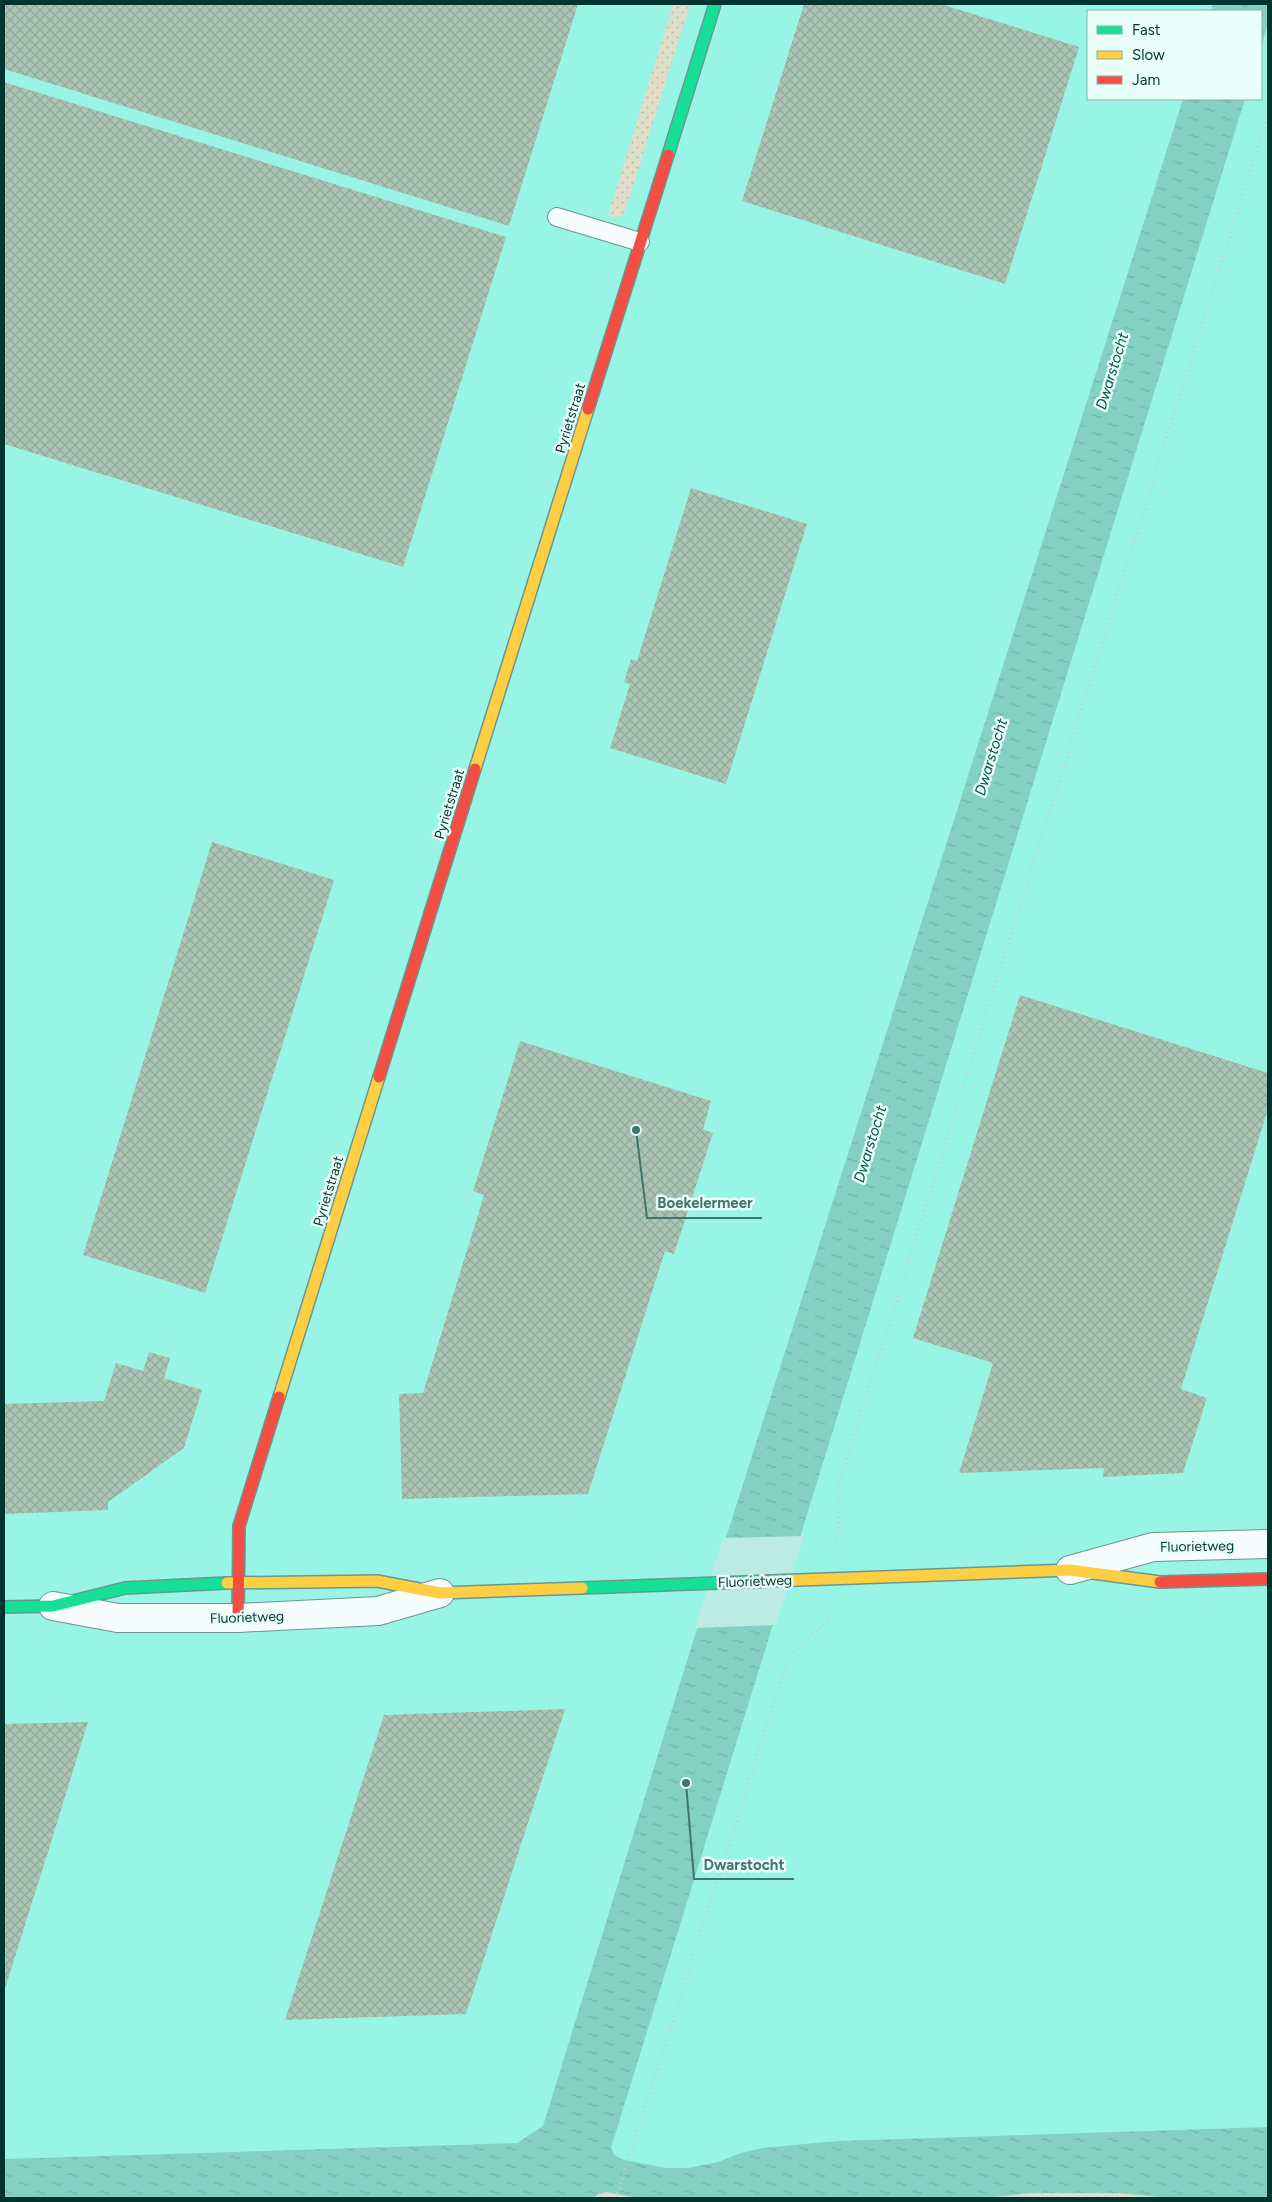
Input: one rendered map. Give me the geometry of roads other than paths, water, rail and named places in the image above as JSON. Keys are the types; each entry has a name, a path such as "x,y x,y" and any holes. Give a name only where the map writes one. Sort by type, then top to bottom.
{"street":[{"name":"Pyrietstraat","path":"238,1618 239,1526 246,1502 715,4"},
{"name":"Fluorietweg","path":"1070,1570 1153,1547 1268,1544"},
{"name":"Fluorietweg","path":"53,1606 125,1588 238,1582 378,1581 440,1593 1070,1570 1158,1582 1268,1578"},
{"name":"Fluorietweg","path":"4,1607 53,1606 118,1618 238,1618 378,1611 440,1593"}],"lane":[{"path":"557,217 640,242"}],"water":[{"path":"1213,4 1268,4 1268,24 1262,45 1262,10 1211,10"},
{"path":"1183,100 1245,100 611,2148 614,2155 624,2160 667,2168 689,2168 718,2162 741,2153 763,2148 838,2141 1268,2127 1268,2198 1170,2198 1118,2193 1031,2193 984,2198 638,2198 606,2192 596,2195 595,2198 4,2198 4,2159 517,2143 543,2126 690,1651"}],"place":[{"name":"Boekelermeer","path":"636,1130"},
{"name":"Dwarstocht","path":"686,1783"}]}
